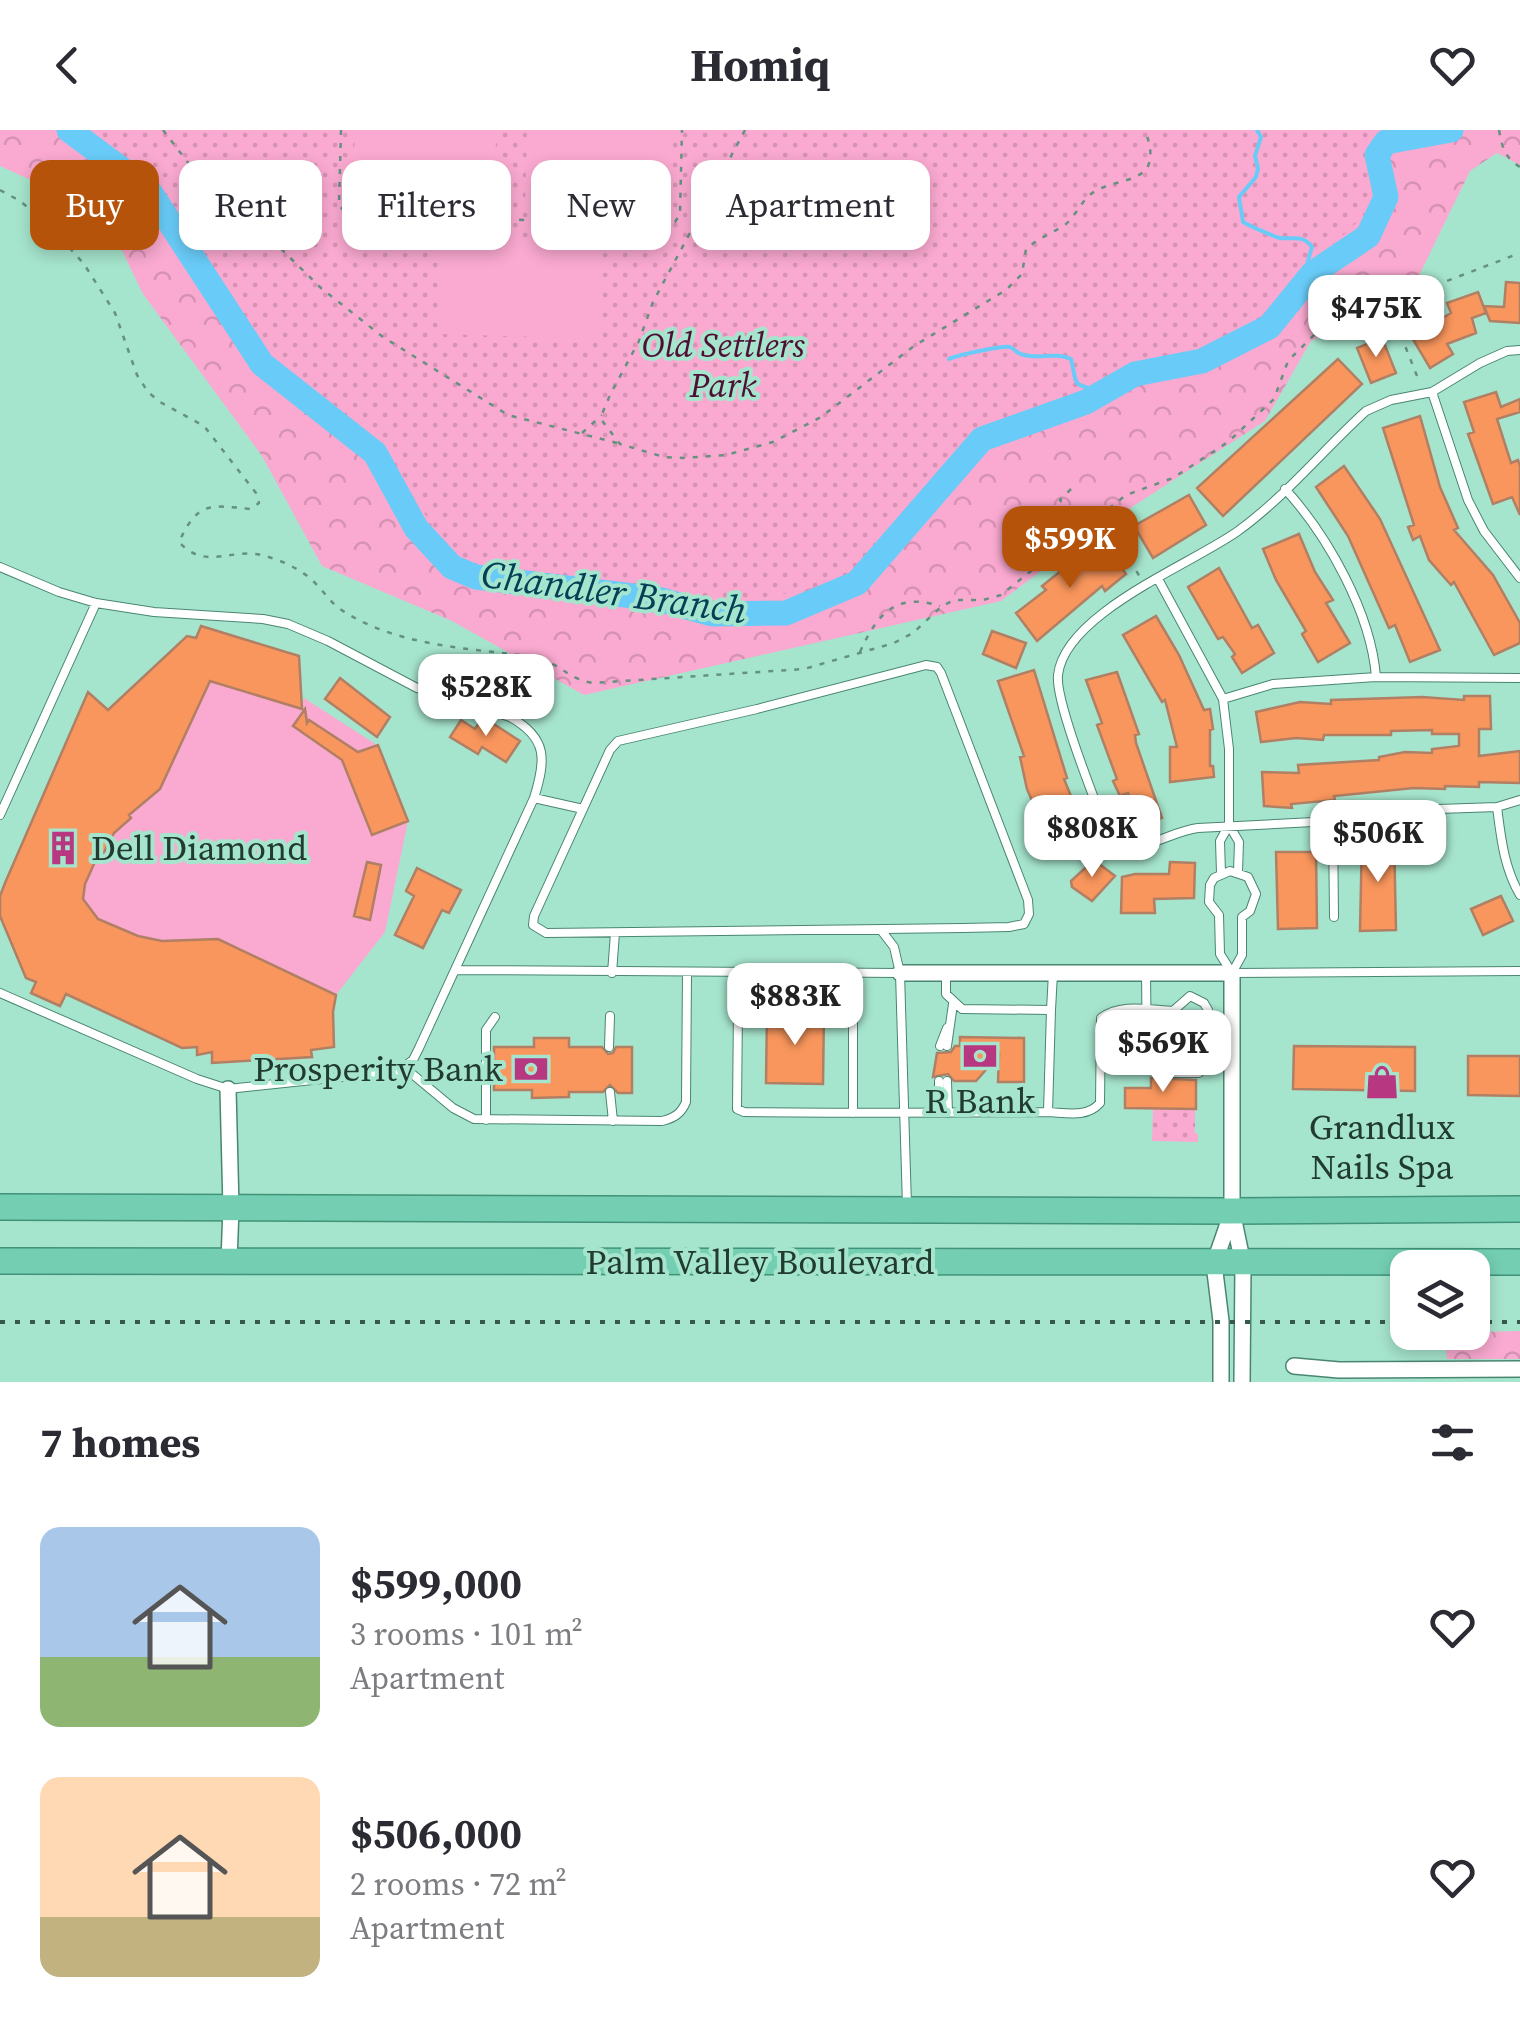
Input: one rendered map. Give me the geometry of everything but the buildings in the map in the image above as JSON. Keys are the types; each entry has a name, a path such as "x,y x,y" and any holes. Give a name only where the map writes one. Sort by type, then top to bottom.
{"highway":[{"name":"Palm Valley Boulevard","path":"0,1206 1520,1209"},
{"name":"Palm Valley Boulevard","path":"0,1261 1520,1262"}],"street":[{"path":"900,973 1232,973 1232,1211 1243,1264 1242,1382"},
{"path":"228,1089 232,1208 228,1261"},
{"path":"1221,1382 1221,1321 1214,1264 1232,1211"},
{"path":"1294,1366 1339,1376 1520,1369"}],"lane":[{"path":"1520,350 1507,351 1480,363 1428,393 1391,400 1366,411 1239,530 1146,586 1078,634 1060,664 1057,679 1105,827 1111,838 1128,847 1137,848 1183,830 1333,822 1410,810 1496,807 1520,800"},
{"path":"1428,393 1468,500 1484,531 1520,578"},
{"path":"1286,489 1326,541 1373,644 1376,677"},
{"path":"0,567 96,603 154,612 263,618 288,624 328,640 416,688 510,718 534,734 543,763 534,798 419,1048 405,1068"},
{"path":"1158,579 1223,699 1229,749 1229,825 1220,842 1221,873"},
{"path":"0,815 96,603"},
{"path":"926,665 937,667 1028,900 1029,914 1019,926 881,930 546,933 533,925 618,741 757,710 926,665"},
{"path":"1223,699 1274,684 1376,677 1520,678"},
{"path":"534,798 583,810"},
{"path":"1496,807 1511,880 1520,895"},
{"path":"1333,822 1334,917"},
{"path":"1229,825 1239,842 1238,872"},
{"path":"1238,872 1248,876 1256,894 1242,917 1242,956 1232,973 1220,954 1219,915 1208,902 1208,893 1214,878 1221,873 1238,872"},
{"path":"881,930 894,947 900,973 908,1210"},
{"path":"612,972 615,933"},
{"path":"455,970 900,973"},
{"path":"1232,973 1520,972"},
{"path":"946,973 946,994 962,1009 1051,1010"},
{"path":"1048,1112 1053,973"},
{"path":"853,1000 746,1000 738,1006 737,1108 744,1112 853,1114 1093,1112 1100,1103 1101,1018 1120,1008 1146,1010 1173,1010 1190,996 1204,1003 1208,1010 1206,1067 1199,1073 1160,1073 1147,1060 1146,1010 1146,973"},
{"path":"0,992 196,1080 228,1089 405,1068 453,1108 474,1119 662,1121 682,1112 686,1102 687,974"},
{"path":"852,974 853,1114"},
{"path":"944,1046 953,1004"},
{"path":"1100,1059 1173,1061 1181,1054 1180,1017 1173,1010"},
{"path":"609,1047 610,1016"},
{"path":"486,1120 486,1030 495,1017"},
{"path":"943,1114 944,1081"},
{"path":"610,1092 612,1121"}],"path":[{"path":"163,130 233,214 273,240 349,312 508,415 664,457 726,455 772,442 821,416 914,346 1006,290 1022,274 1026,248 1064,225 1087,196 1133,180 1148,162 1145,130"},
{"path":"341,130 339,204 347,215 670,224 680,214 682,130"},
{"path":"581,434 602,414 639,340 653,302 745,130"},
{"path":"1499,130 1508,159 1520,167"},
{"path":"0,190 47,223 84,264 115,313 148,392 204,426 256,493 258,503 251,509 207,506 196,513 179,542 196,557 222,558 245,551 268,556 312,580 340,608 389,634 535,657 558,663 574,681 593,684 804,669 859,654 913,633 954,600 983,600 1001,595 1126,495 1173,478 1228,442 1274,399 1288,361 1315,334 1341,326 1373,328 1395,322 1426,289 1520,253"},
{"path":"1395,322 1428,393"},
{"path":"602,414 620,444"},
{"path":"1071,490 1060,500 1082,529"},
{"path":"1102,515 1146,586"},
{"path":"859,654 870,629 886,612 906,600 942,606"}],"green space":[{"name":"Old Settlers Park","path":"0,130 1520,130 1520,165 1497,153 1470,171 1410,294 1311,341 1265,421 1087,536 1001,601 584,695 452,621 322,566 262,456 143,294 122,250 159,250 159,160 30,160 30,180 0,166"},
{"name":"Old Settlers Park","path":"79,130 1418,130 1380,137 1368,159 1377,203 1309,268 1287,300 1194,354 1140,362 1090,388 977,431 854,579 712,609 646,589 457,563 380,446 266,360 195,250 322,250 322,160 179,160 179,224 159,193 159,160 118,160"},
{"path":"355,130 496,130 496,160 354,160"},
{"path":"527,130 669,130 668,160 531,160 531,211 525,211"},
{"path":"511,237 531,238 531,250 601,250 599,339 442,334 442,250 511,250"},
{"path":"210,681 301,709 304,698 377,745 408,821 385,932 336,995 218,939 162,941 138,936 98,919 83,899 98,855 131,818 129,815"},
{"path":"1153,1108 1195,1109 1198,1142 1152,1141"},
{"path":"1520,1331 1520,1359 1447,1359 1446,1350 1490,1350 1490,1332"}],"waterway":[{"name":"Chandler Branch","path":"69,130 148,189 262,364 375,453 416,528 452,567 476,577 658,599 712,614 786,613 857,583 982,439 1086,402 1135,374 1202,361 1269,327 1313,273 1368,236 1386,197 1377,155 1386,142 1451,130"},
{"path":"1257,130 1261,137 1255,156 1256,177 1239,197 1243,222 1279,238 1307,242 1312,247 1305,283"},
{"path":"949,359 1006,347 1030,356 1065,357 1071,359 1077,383 1103,392"}],"railway":[{"path":"0,1322 1390,1322"},
{"path":"1490,1322 1520,1322"}],"place":[{"name":"Dell Diamond","path":"63,848"},
{"name":"R Bank","path":"980,1056"},
{"name":"Prosperity Bank","path":"531,1069"},
{"name":"Grandlux Nails Spa","path":"1382,1082"}]}
